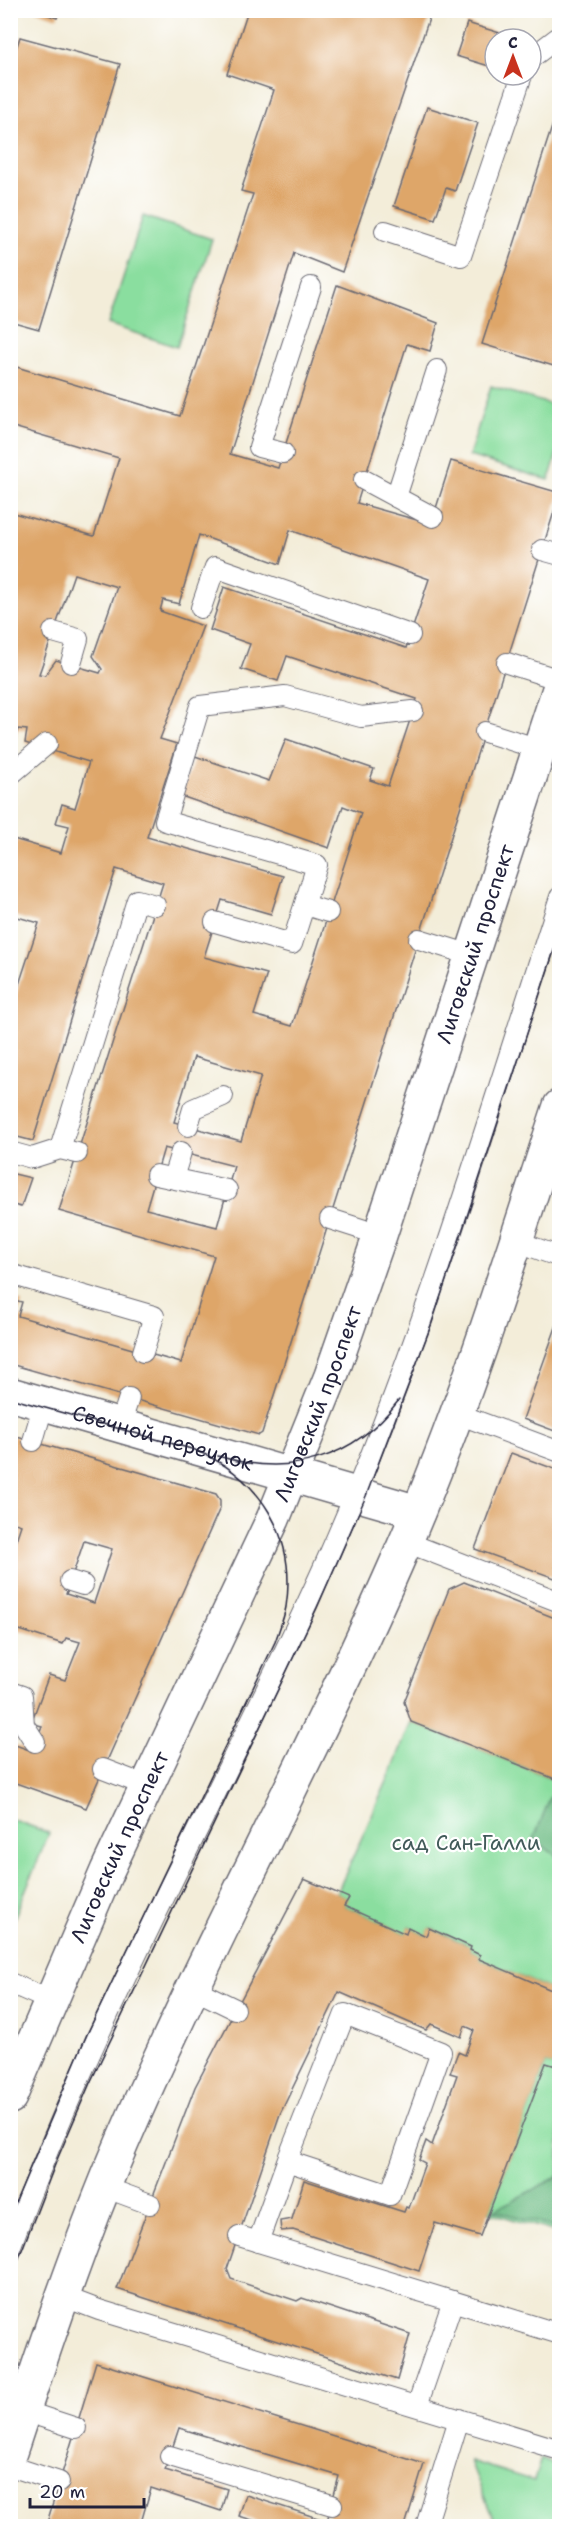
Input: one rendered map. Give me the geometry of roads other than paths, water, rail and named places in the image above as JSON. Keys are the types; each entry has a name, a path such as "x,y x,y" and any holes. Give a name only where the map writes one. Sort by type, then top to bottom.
{"main road":[{"name":"Лиговский проспект","path":"14,2078 147,1786 252,1565 332,1376 560,686"},
{"path":"10,2452 62,2296 104,2187 157,2066 371,1620 406,1542 458,1414 559,1109"},
{"name":"Свечной переулок","path":"10,1394 44,1403 125,1411 292,1475 418,1512"}],"lane":[{"path":"543,49 560,36"},
{"path":"385,231 460,256 518,87"},
{"path":"283,453 260,447 311,287"},
{"path":"396,497 437,370"},
{"path":"364,480 433,518"},
{"path":"201,608 215,567 410,635"},
{"path":"53,633 78,639 71,663"},
{"path":"507,663 560,680"},
{"path":"215,922 292,944 317,865 165,821 200,706 285,696 361,717 413,711"},
{"path":"485,732 539,749"},
{"path":"10,775 47,744"},
{"path":"10,2248 84,2068 311,1593 355,1493 421,1319 560,897"},
{"path":"10,1152 32,1158 68,1151 137,900 155,906"},
{"path":"305,906 328,912"},
{"path":"419,939 471,955"},
{"path":"188,1126 192,1109 223,1096"},
{"path":"181,1152 165,1177 227,1190"},
{"path":"330,1219 380,1235"},
{"path":"516,1241 560,1257"},
{"path":"10,1274 154,1316 143,1352"},
{"path":"33,1441 44,1403"},
{"path":"458,1414 560,1452"},
{"path":"406,1542 560,1602"},
{"path":"10,1692 21,1696 24,1725 36,1742"},
{"path":"103,1769 147,1786"},
{"path":"10,1983 51,2001"},
{"path":"194,1989 235,2010"},
{"path":"258,2242 323,2046 345,2014 441,2052 390,2195 287,2160"},
{"path":"104,2187 150,2204"},
{"path":"239,2236 560,2334"},
{"path":"62,2296 99,2310 560,2450"},
{"path":"417,2406 453,2301"},
{"path":"24,2411 76,2428"},
{"path":"426,2526 459,2419"},
{"path":"170,2456 332,2505"},
{"path":"10,2466 59,2482"}],"tram line":[{"path":"10,2281 56,2162 90,2083 317,1608 366,1496 432,1323 560,933"},
{"path":"10,1398 195,1450 218,1462 238,1476 269,1512 286,1556 288,1581 286,1607 275,1642 87,2034 10,2215"},
{"path":"218,1456 270,1465 295,1464 319,1458 362,1437 399,1400"}],"park label":[{"name":"сад Сан-Галли","path":"466,1843"}]}
